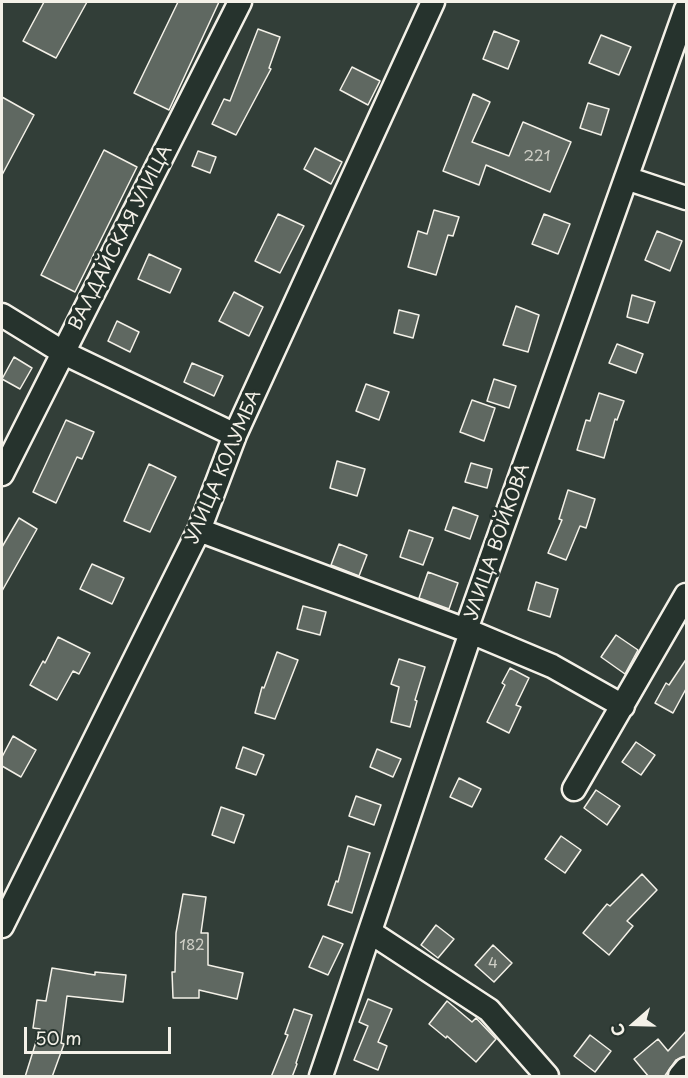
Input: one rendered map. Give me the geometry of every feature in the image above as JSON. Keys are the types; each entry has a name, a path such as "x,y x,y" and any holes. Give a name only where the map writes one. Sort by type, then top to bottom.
{"street":[{"name":"ВАЛДАЙСКАЯ УЛИЦА","path":"2,474 240,2"},
{"name":"УЛИЦА КОЛУМБА","path":"2,926 199,530 235,435 433,2"},
{"name":"УЛИЦА ВОЙКОВА","path":"321,1077 471,632 468,624 687,9"},
{"path":"626,178 687,198"},
{"path":"2,315 64,353 235,435"},
{"path":"199,530 471,632 552,666 623,706"},
{"path":"574,789 687,595"},
{"path":"370,932 489,1010 547,1077"},
{"path":"680,1077 687,1069"}],"building":[{"path":"44,2 87,2 56,58 23,41"},
{"path":"178,2 219,2 169,110 134,93"},
{"path":"258,29 280,37 269,68 271,69 236,135 212,124 224,99 230,101"},
{"path":"494,31 519,41 508,69 483,59"},
{"path":"601,35 631,47 619,75 589,63"},
{"path":"352,67 380,81 368,105 340,90"},
{"path":"473,94 490,102 472,142 509,156 523,122 571,142 550,192 486,165 479,185 443,171"},
{"path":"2,97 34,115 2,175"},
{"path":"588,103 609,109 601,135 580,128"},
{"path":"315,148 342,162 331,184 304,169"},
{"path":"104,150 137,167 75,292 41,275"},
{"path":"198,151 216,157 210,173 192,166"},
{"path":"434,210 459,217 453,236 448,235 436,275 408,267 418,231 427,234"},
{"path":"278,214 304,226 280,273 255,261"},
{"path":"544,214 570,224 558,254 532,244"},
{"path":"657,231 682,241 670,271 645,260"},
{"path":"149,254 181,269 170,293 138,279"},
{"path":"234,292 263,307 249,336 219,321"},
{"path":"632,295 655,302 648,323 627,317"},
{"path":"516,306 539,315 528,352 503,345"},
{"path":"399,310 419,315 413,338 394,333"},
{"path":"117,321 139,332 130,352 108,341"},
{"path":"617,344 643,354 636,373 609,363"},
{"path":"14,357 32,368 20,389 2,379"},
{"path":"192,363 223,376 214,396 184,382"},
{"path":"494,379 516,386 509,408 487,401"},
{"path":"366,384 389,392 379,420 356,411"},
{"path":"599,393 624,401 617,420 615,419 604,458 577,450 586,420 590,421"},
{"path":"472,400 495,408 484,441 460,432"},
{"path":"66,420 94,432 82,459 77,457 56,503 33,492"},
{"path":"337,461 365,469 357,496 330,488"},
{"path":"471,463 492,469 487,488 465,482"},
{"path":"149,464 176,477 150,532 124,521"},
{"path":"568,490 595,499 586,528 580,526 566,560 548,553 562,520 559,519"},
{"path":"453,507 478,516 470,539 445,530"},
{"path":"19,518 37,529 2,591 2,547"},
{"path":"409,530 433,538 423,565 400,557"},
{"path":"339,544 367,555 359,576 331,565"},
{"path":"92,564 124,578 112,604 80,589"},
{"path":"428,572 458,583 449,609 419,598"},
{"path":"536,582 558,589 550,617 528,610"},
{"path":"303,606 326,612 320,635 297,629"},
{"path":"616,635 638,650 625,674 601,657"},
{"path":"58,637 90,653 79,674 73,671 57,700 30,685 43,661 45,663"},
{"path":"277,652 298,660 275,719 255,713 262,687 264,688"},
{"path":"687,658 687,687 673,713 655,703 666,683 669,685"},
{"path":"399,659 425,667 410,727 391,722 399,687 391,684"},
{"path":"510,668 529,678 516,705 521,707 509,733 487,722 505,685 502,683"},
{"path":"13,736 36,750 21,777 2,766 2,757"},
{"path":"636,742 655,755 641,775 622,762"},
{"path":"243,747 264,755 256,775 236,768"},
{"path":"377,749 401,759 393,777 370,767"},
{"path":"459,778 481,789 472,807 450,797"},
{"path":"596,790 620,806 607,825 584,808"},
{"path":"356,796 381,805 374,825 349,816"},
{"path":"221,807 244,815 234,843 212,835"},
{"path":"561,836 581,850 565,873 545,859"},
{"path":"348,846 370,853 352,913 328,905 336,881 338,882"},
{"path":"642,874 657,890 627,921 633,926 609,955 583,933 607,904 610,906"},
{"path":"183,894 206,897 201,933 208,933 208,965 243,973 237,999 199,990 199,998 173,998 172,972 175,972 176,933"},
{"path":"436,925 454,939 438,958 421,945"},
{"path":"323,936 343,944 328,975 309,967"},
{"path":"493,945 512,963 494,982 475,965"},
{"path":"52,968 95,975 95,972 126,975 123,1002 67,996 61,1043 64,1044 52,1077 25,1077 40,1029 33,1028 37,1000 46,1001"},
{"path":"368,999 392,1009 378,1042 387,1046 378,1070 354,1060 368,1026 359,1022"},
{"path":"447,1001 472,1022 476,1018 496,1039 476,1062 447,1036 446,1038 429,1024"},
{"path":"294,1009 312,1015 297,1064 292,1077 271,1077 288,1035 285,1034"},
{"path":"687,1030 687,1056 676,1060 664,1077 649,1077 634,1059 658,1039 668,1051"},
{"path":"590,1035 611,1051 595,1072 574,1056"}]}
